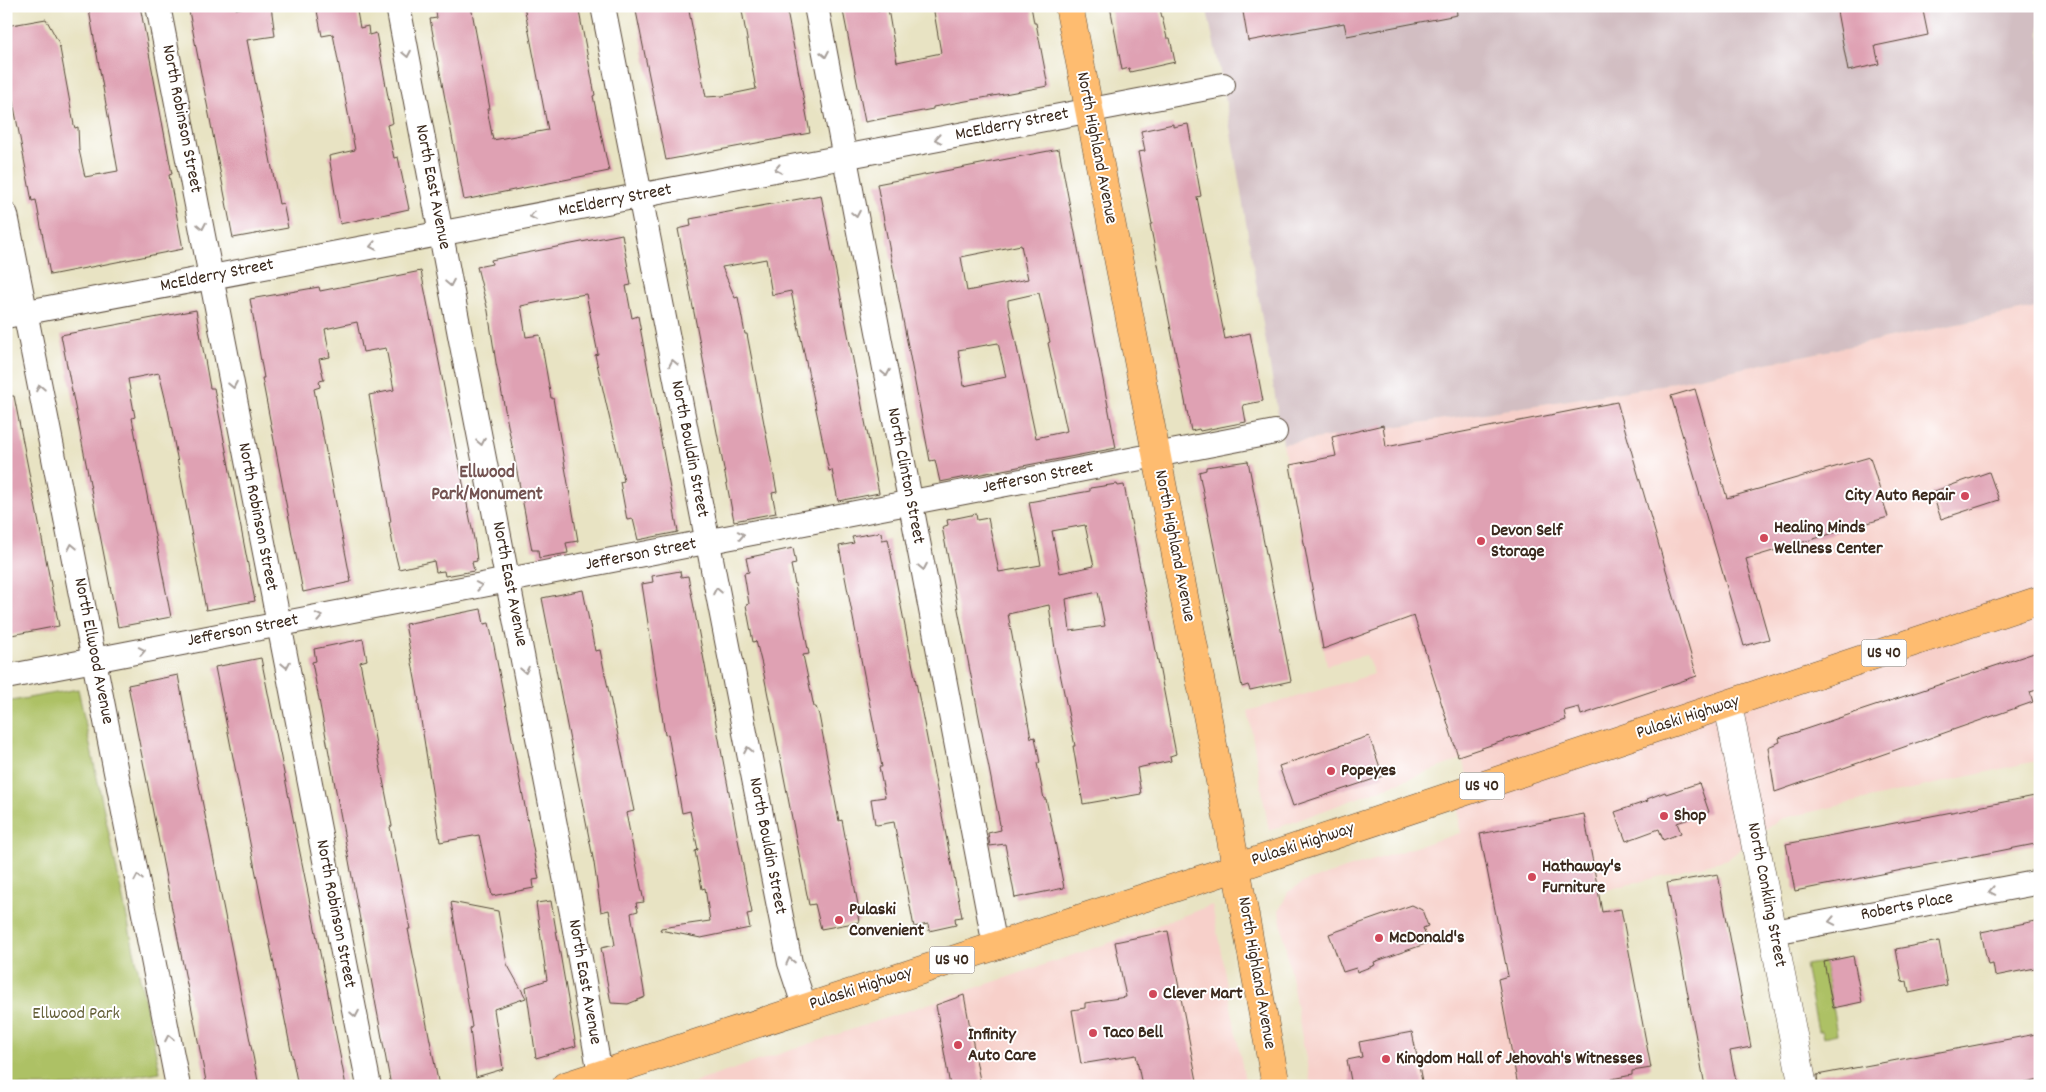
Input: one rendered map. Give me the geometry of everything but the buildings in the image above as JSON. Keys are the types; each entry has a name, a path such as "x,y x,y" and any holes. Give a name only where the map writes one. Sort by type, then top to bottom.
{"main road":[{"name":"North Highland Avenue","path":"1069,6 1236,868 1276,1086"},
{"name":"Pulaski Highway","path":"565,1086 1236,868 2040,600"}],"street":[{"name":"North Robinson Street","path":"158,6 369,1086"},
{"name":"North East Avenue","path":"398,6 572,913 600,1074"},
{"name":"North Bouldin Street","path":"603,6 790,964 804,1008"},
{"name":"North Clinton Street","path":"816,6 996,946"},
{"name":"McElderry Street","path":"16,314 1223,85"},
{"name":"North Ellwood Avenue","path":"6,216 16,314 94,660 178,1086"},
{"name":"Jefferson Street","path":"6,677 1275,432"},
{"name":"North Conkling Street","path":"1728,705 1803,1086"},
{"name":"Roberts Place","path":"1774,932 2040,882"}],"shaded area":[{"path":"1206,6 2040,6 2040,307 1646,388 1283,444 1223,85"},
{"path":"2040,307 2040,760 1780,819 1728,859 1599,892 1634,1080 1604,1086 1311,1086 1279,911 1288,892 1304,882 1460,833 1457,794 1472,788 1462,759 1269,831 1248,711 1374,674 1366,655 1327,665 1283,444 1646,388"},
{"path":"1212,905 1246,1086 684,1086 1112,942"}],"green space":[{"name":"Ellwood Park","path":"78,689 160,1072 76,1086 6,1086 6,702"},
{"path":"1824,962 1837,1034 1823,1037 1821,1031 1818,1031 1805,965"}],"place":[{"name":"City Auto Repair","path":"1965,496"},
{"name":"Healing Minds Wellness Center","path":"1764,538"},
{"name":"Devon Self Storage","path":"1481,541"},
{"name":"Popeyes","path":"1331,771"},
{"name":"Shop","path":"1664,816"},
{"name":"Hathaway's Furniture","path":"1532,877"},
{"name":"Pulaski Convenient","path":"839,920"},
{"name":"McDonald's","path":"1379,938"},
{"name":"Clever Mart","path":"1153,994"},
{"name":"Taco Bell","path":"1093,1033"},
{"name":"Infinity Auto Care","path":"958,1045"},
{"name":"Kingdom Hall of Jehovah's Witnesses","path":"1386,1059"}],"district":[{"name":"Ellwood Park/Monument","path":"487,484"}]}
